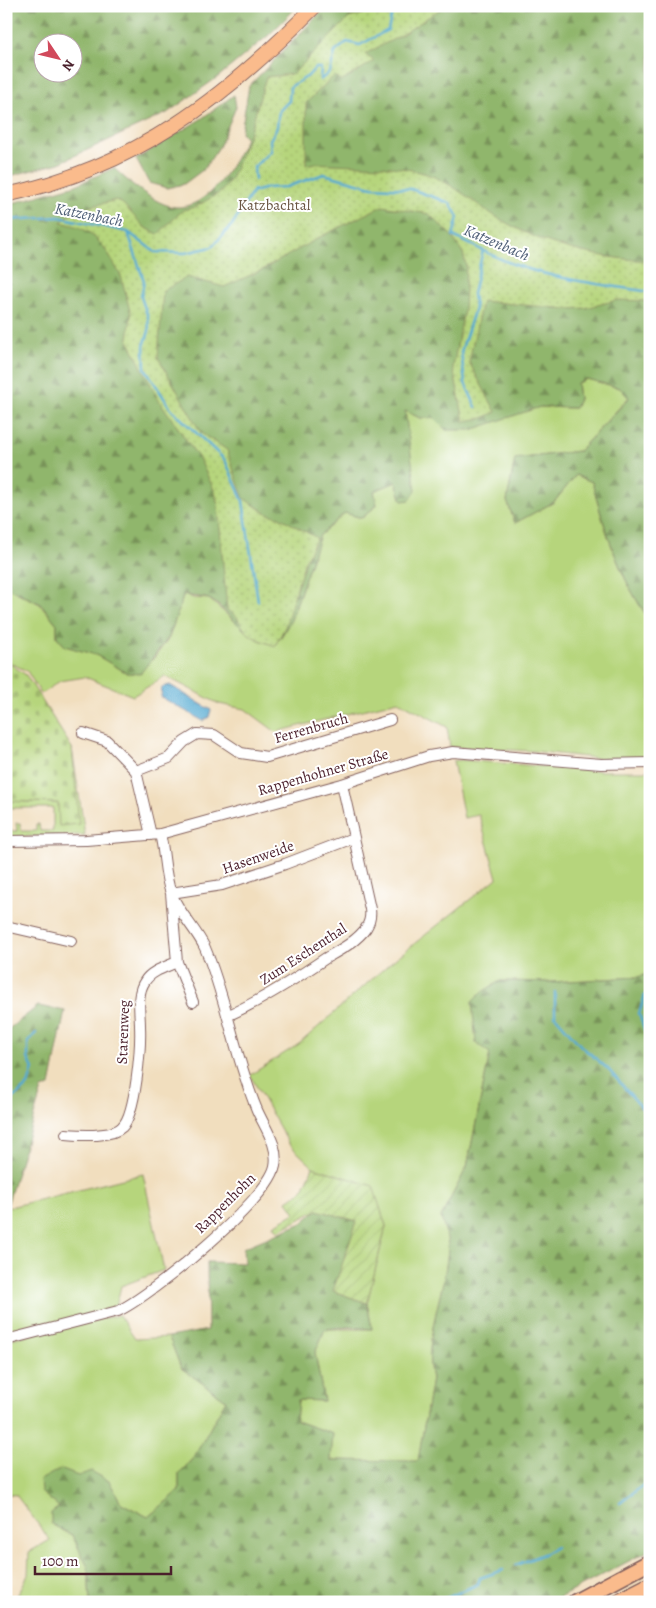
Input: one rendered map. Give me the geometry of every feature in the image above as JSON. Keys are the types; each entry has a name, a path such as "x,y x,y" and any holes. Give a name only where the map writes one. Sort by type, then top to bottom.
{"highway":[{"path":"575,1602 650,1562"},
{"path":"617,1602 650,1585"}],"main road":[{"path":"6,195 33,189 86,171 119,157 168,131 238,80 315,6"}],"street":[{"name":"Ferrenbruch","path":"136,771 169,758 184,742 197,734 214,735 241,753 267,757 390,720"},
{"path":"83,733 107,741 136,771 156,834"},
{"name":"Rappenhohner Straße","path":"6,841 86,840 156,834 342,784 429,756 452,752 601,764 650,763"},
{"name":"Zum Eschenthal","path":"229,1015 259,1001 289,982 347,945 367,927 371,916 370,909 342,784"},
{"name":"Rappenhohn","path":"156,834 171,893 177,962"},
{"name":"Hasenweide","path":"171,893 222,885 286,864 353,838"},
{"name":"Rappenhohn","path":"6,1340 109,1313 133,1304 173,1274 247,1206 268,1182 275,1165 273,1143 246,1081 229,1015 204,946 171,893"},
{"path":"6,926 72,941"},
{"path":"177,962 193,1002"},
{"name":"Starenweg","path":"66,1134 92,1135 110,1133 122,1128 130,1108 133,1078 141,1045 141,987 149,976 177,962"}],"green space":[{"path":"6,6 298,6 270,34 218,77 167,113 59,163 6,177"},
{"path":"327,6 650,6 650,620 630,589 622,572 602,517 592,482 576,475 554,502 515,523 507,501 515,459 579,451 629,398 620,388 587,379 577,383 579,399 575,408 540,407 471,430 446,430 434,418 420,418 405,411 416,491 410,500 402,501 396,482 374,491 377,505 362,518 345,513 320,535 291,620 280,639 260,639 243,628 211,600 184,594 169,637 140,674 127,673 96,655 65,646 57,637 57,624 41,604 6,587 6,205 76,185 114,168 142,192 159,202 175,207 187,206 198,201 219,183 235,160 246,138 241,132 249,86"},
{"name":"Katzbachtal","path":"378,6 445,6 400,36 365,54 374,61 342,81 334,76 306,103 306,165 315,163 384,166 424,173 444,181 513,226 550,243 609,257 650,261 650,301 617,300 586,308 567,309 482,301 469,362 496,412 483,418 464,421 453,367 464,310 466,265 463,253 451,235 429,214 382,206 320,237 262,270 224,287 187,277 163,291 158,357 201,433 227,450 243,498 268,514 279,517 317,538 305,561 285,627 275,646 249,634 237,618 227,610 218,506 215,492 200,460 158,399 128,340 131,315 121,276 104,247 90,233 79,227 61,222 77,210 116,200 123,204 144,227 158,234 183,210 195,207 221,192 231,179 248,138 266,77 293,74 349,18 363,14"},
{"path":"234,95 236,107 219,147 204,169 184,184 167,188 149,183 136,159 201,119"},
{"path":"587,379 620,388 629,397 579,451 515,459 507,501 515,523 554,502 576,475 592,482 608,536 622,572 630,589 650,620 650,759 603,759 533,751 450,747 447,727 398,701 276,732 245,709 219,704 165,676 133,696 85,677 60,681 41,694 27,671 6,661 6,587 40,604 57,624 57,637 65,646 96,655 127,673 154,658 169,638 184,594 193,598 209,599 253,637 291,620 320,535 345,513 362,518 377,505 374,491 396,482 402,501 405,411 420,418 434,417 446,430 540,407 575,408 579,399 577,383"},
{"path":"6,661 26,675 72,748 79,824 59,826 58,803 6,801"},
{"path":"72,748 85,835 6,837 6,831 17,831 16,823 20,823 21,831 36,831 36,824 39,824 40,831 53,831 53,808 6,808 6,801 59,803"},
{"path":"461,760 602,771 650,771 650,973 638,977 552,982 500,981 490,1053 467,1167 441,1217 448,1241 447,1260 430,1347 432,1379 418,1462 331,1460 332,1434 296,1421 298,1400 324,1401 315,1353 325,1329 372,1329 367,1303 386,1226 372,1186 313,1167 289,1144 250,1075 299,1044 390,963 497,878 479,815 464,818 453,761"},
{"path":"650,973 650,1550 551,1602 90,1602 88,1567 72,1535 51,1524 51,1513 59,1507 41,1492 40,1480 60,1469 78,1476 91,1471 109,1481 121,1503 148,1517 179,1491 179,1474 194,1457 226,1400 181,1368 169,1337 208,1330 207,1262 244,1263 243,1248 302,1223 317,1210 358,1221 334,1291 367,1303 372,1329 349,1327 325,1329 315,1353 324,1401 298,1400 296,1421 333,1434 331,1460 418,1461 432,1379 430,1347 447,1260 448,1244 441,1217 467,1167 490,1053 476,1043 472,1002 482,992 500,981 552,982 638,977"},
{"path":"38,1006 65,1011 50,1086 42,1089 6,1209 6,1031"},
{"path":"313,1167 373,1186 386,1226 367,1303 333,1291 357,1221 317,1210 278,1231 274,1225 295,1213 287,1201 303,1190"},
{"path":"143,1174 164,1270 121,1286 116,1307 6,1339 6,1208"},
{"path":"119,1315 135,1339 169,1337 181,1368 226,1400 194,1457 179,1474 179,1491 148,1517 121,1503 109,1481 41,1492 60,1507 51,1524 72,1535 88,1567 90,1602 14,1602 28,1575 29,1552 50,1540 16,1495 6,1494 6,1340"}],"water":[{"path":"170,685 211,710 209,717 203,721 161,697 162,687"}],"waterway":[{"name":"Katzenbach","path":"255,180 254,167 271,151 270,140 277,127 279,111 289,101 290,87 308,76 315,68 321,68 320,80 330,72 335,52 347,42 360,45 388,30 392,13 405,6"},
{"name":"Katzenbach","path":"253,192 267,188 286,187 324,174 372,187 411,189 450,203 458,217 453,236 498,258 546,274 650,292"},
{"name":"Katzenbach","path":"6,220 59,217 128,232 155,252 185,253 212,247 232,225 254,190"},
{"path":"128,232 144,281 141,297 148,317 149,331 144,346 145,368 171,409 225,460 243,501 258,601"},
{"path":"476,407 465,383 461,352 475,308 473,294 483,250"},
{"path":"555,992 555,1016 581,1046 608,1069 650,1117"},
{"path":"645,995 639,1014 647,1037 650,1060"},
{"path":"6,1105 28,1085 33,1069 28,1058 28,1042 36,1033"},
{"path":"620,1503 650,1480"},
{"path":"516,1565 556,1547"},
{"path":"438,1602 478,1584 480,1578 503,1570"},
{"path":"383,1602 416,1597 436,1602"}]}
